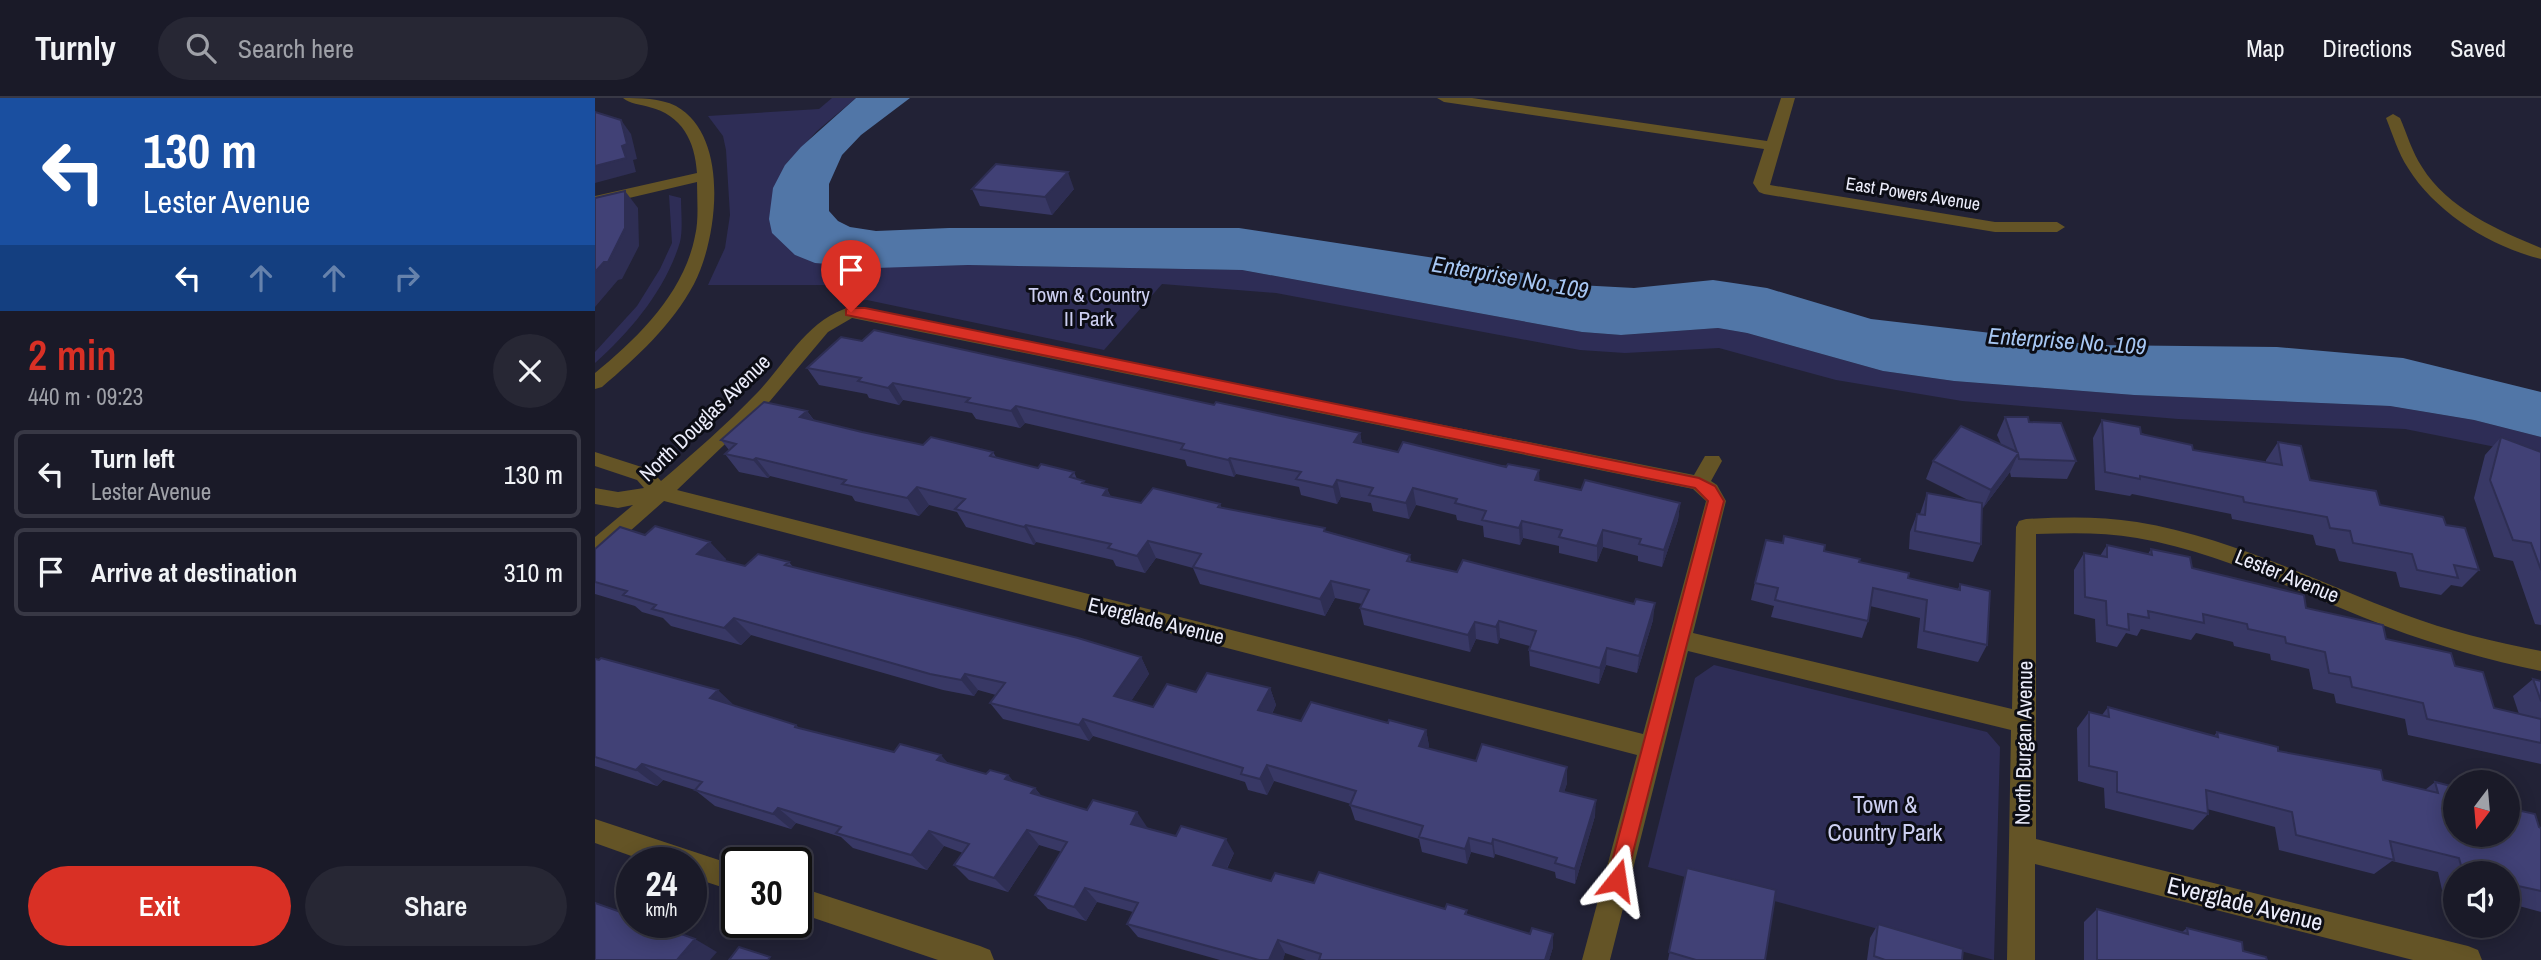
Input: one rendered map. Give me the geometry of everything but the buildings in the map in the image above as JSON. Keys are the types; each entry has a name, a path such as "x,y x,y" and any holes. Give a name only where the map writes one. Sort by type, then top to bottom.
{"street":[{"path":"595,383 664,314 686,282 704,236 705,176 699,141 668,102 651,106 631,98"},
{"path":"1444,98 1772,146 1788,98"},
{"path":"2393,118 2415,167 2434,191 2474,220 2541,254"},
{"name":"East Powers Avenue","path":"1772,146 1761,183 1764,189 1994,226 2057,227"},
{"path":"595,201 705,176"},
{"name":"North Douglas Avenue","path":"595,549 747,415 789,370 824,326 839,315 865,313 1699,483"},
{"name":"Everglade Avenue","path":"595,459 644,475 660,493"},
{"path":"1595,960 1682,640 1716,501 1710,490 1699,483 1712,461"},
{"name":"Everglade Avenue","path":"595,496 618,500 660,493 1653,748"},
{"name":"Lester Avenue","path":"2026,527 2053,523 2120,528 2213,547 2447,639 2541,661"},
{"name":"North Burgan Avenue","path":"2021,960 2026,527"},
{"path":"1682,640 2024,722"},
{"path":"595,831 642,847"},
{"name":"Everglade Avenue","path":"2022,848 2468,960"},
{"path":"812,904 980,960"}],"green space":[{"name":"Town & Country II Park","path":"832,98 856,98 817,131 785,165 795,255 836,267 968,265 1242,270 1582,332 1621,335 1718,328 1747,333 1883,371 1954,381 2134,395 2390,406 2474,420 2541,437 2541,456 2405,429 2178,419 1962,401 1836,380 1719,348 1625,353 1580,350 1276,293 1162,284 1104,350 867,300 840,303 831,285 708,285 725,248 730,215 723,136 708,116 819,109"},
{"path":"669,195 681,198 681,237 674,259 646,308 595,363 595,352 637,306 660,269 672,243"},
{"name":"Town & Country Park","path":"1714,665 1987,732 2000,747 1994,960 1648,867 1695,678"}],"water":[{"name":"Enterprise No. 109","path":"856,98 910,98 861,135 842,155 829,184 829,211 838,221 850,227 876,231 949,228 1239,228 1500,268 1578,285 1634,288 1713,280 1767,288 1871,319 2094,345 2277,347 2403,358 2541,392 2541,437 2474,420 2390,406 2134,395 1954,381 1883,371 1747,333 1718,328 1621,335 1582,332 1242,270 968,265 875,268 815,263 795,255 772,233 769,219 773,188 785,165 801,147"}],"route":[{"path":"851,312 1699,483 1710,490 1716,501 1682,640 1617,880"}]}
